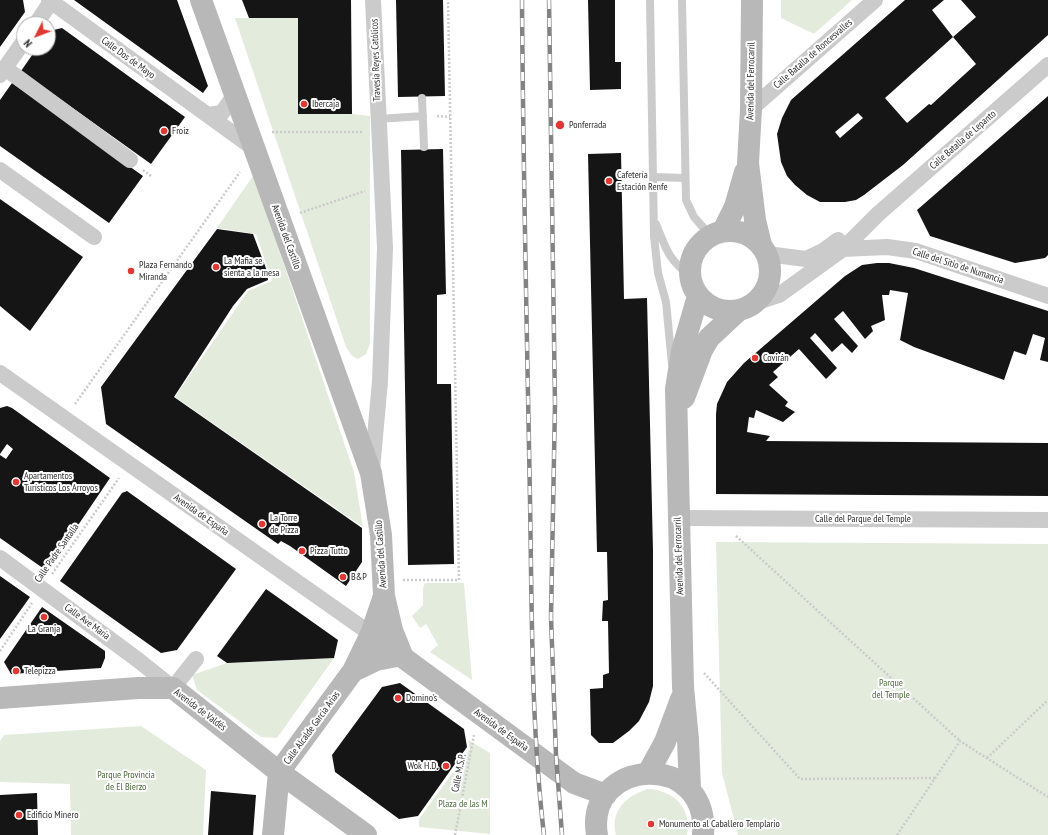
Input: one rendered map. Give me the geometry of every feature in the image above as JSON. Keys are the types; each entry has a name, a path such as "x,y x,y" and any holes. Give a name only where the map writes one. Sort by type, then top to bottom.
{"street":[{"name":"Avenida del Castillo","path":"201,0 371,473 381,535 384,588 371,634"},
{"name":"Travesía Reyes Católicos","path":"373,0 378,126"},
{"name":"Avenida del Ferrocarril","path":"752,0 752,109 748,163 755,220 764,249"},
{"name":"Calle Batalla de Roncesvalles","path":"752,109 875,0"},
{"path":"41,16 51,1"},
{"name":"Calle Dos de Mayo","path":"51,1 198,110 252,142"},
{"path":"16,53 3,72 130,160"},
{"name":"Calle Batalla de Lepanto","path":"747,307 779,296 843,249 878,214 1048,65"},
{"path":"208,115 222,113 235,94"},
{"name":"Avenida del Castillo","path":"371,473 380,381 385,248 378,126"},
{"name":"Avenida del Ferrocarril","path":"717,233 735,207 748,163"},
{"path":"0,170 94,237"},
{"name":"Calle Batalla de Lepanto","path":"764,249 806,258 823,251 878,214"},
{"path":"737,231 748,234 764,249 770,267 770,280 765,291 747,307 721,310 710,306 698,296 689,275 690,261 695,250 703,240 717,233 737,231"},
{"name":"Calle del Sitio de Numancia","path":"843,249 887,247 916,251 1045,291"},
{"name":"Avenida del Ferrocarril","path":"690,789 688,740 683,694 676,388 682,351 698,296"},
{"name":"Avenida del Ferrocarril","path":"676,418 706,344 723,324 747,307"},
{"name":"Avenida de España","path":"3,381 64,419 402,655 574,783 606,795"},
{"name":"Calle del Parque del Temple","path":"678,518 1048,520"},
{"name":"Calle Ave María","path":"0,558 138,660 173,688"},
{"path":"384,588 392,630 402,655"},
{"name":"Calle Alcalde García Arias","path":"273,835 279,772 353,671 371,634"},
{"name":"Calle Alcalde García Arias","path":"353,671 376,660 402,655"},
{"path":"173,688 196,659"},
{"name":"Avenida de Valdés","path":"0,698 138,688 173,688 279,772 366,835"},
{"name":"Avenida del Ferrocarril","path":"648,773 665,742 683,694"},
{"path":"597,835 595,827 598,810 606,795 617,783 632,776 648,773 663,774 677,780 690,789 700,806 706,832"}],"lane":[{"path":"650,0 654,220 658,273 666,302 671,360 676,388"},
{"path":"682,0 686,200 694,217 717,233"},
{"path":"422,98 424,147"},
{"path":"378,126 423,116"},
{"path":"654,178 685,178"},
{"path":"654,220 667,252 675,264 689,275"}],"path":[{"path":"384,588 459,580 448,0"},
{"path":"252,142 378,126"},
{"path":"64,419 242,169"},
{"path":"280,219 382,186"},
{"name":"Calle Padre Santalla","path":"0,651 128,464"},
{"path":"717,518 960,741 1048,796"},
{"path":"682,649 800,779 935,778"},
{"path":"987,758 1048,700"},
{"name":"Calle M.S.P.","path":"455,835 485,718"},
{"path":"897,835 960,741"}],"green space":[{"path":"781,0 852,0 814,34 781,18"},
{"path":"235,18 298,18 298,114 352,114 370,116 370,344 366,354 358,359 352,356 346,347"},
{"path":"257,170 279,250 354,472 363,527 175,397 248,291 272,281 256,234 217,228"},
{"name":"Parque del Temple","path":"716,542 1048,544 1048,835 738,835 722,773"},
{"path":"425,583 464,583 472,680 430,652 438,645 426,624 420,628 412,616 423,605 423,588"},
{"path":"334,658 277,738 261,737 197,690 192,675 227,663"},
{"name":"Parque Provincia de El Bierzo","path":"141,726 206,770 203,835 71,835 70,784 0,782 0,741 4,735"},
{"name":"Plaza de las M","path":"468,740 490,753 490,834 419,827 419,819 470,749"},
{"path":"649,789 658,790 673,797 684,809 688,825 687,835 616,835 615,818 622,805 627,799 641,791"}],"building":[{"path":"0,0 23,0 25,12 22,16 16,16 16,25 0,47"},
{"path":"74,0 177,0 208,86 203,93"},
{"path":"242,0 351,0 352,114 298,114 298,18 249,18"},
{"path":"396,0 443,0 445,96 398,97"},
{"path":"588,0 615,0 615,62 621,62 621,89 590,90"},
{"path":"905,0 944,0 932,10 953,37 976,17 961,0 1048,0 1048,35 903,165 856,200 845,202 820,202 807,195 787,176 781,162 777,134 782,118 791,100","holes":["953,37 976,64 931,105 929,104 907,123 885,98","858,113 863,118 840,138 835,132"]},
{"path":"62,28 185,117 151,164 21,71 31,56 56,56 56,29"},
{"path":"12,83 143,176 109,223 0,146 0,100"},
{"path":"1048,96 1048,255 1045,258 1015,263 930,236 917,210"},
{"path":"443,149 446,294 437,295 437,384 451,384 454,564 408,565 401,150"},
{"path":"621,153 624,299 647,298 653,551 653,686 649,702 639,721 613,743 599,743 591,735 590,689 603,688 603,675 609,673 608,621 602,621 603,601 608,600 607,552 597,552 588,154"},
{"path":"0,199 83,257 30,331 0,306"},
{"path":"217,229 253,234 267,271 268,280 247,289 233,306 174,397 362,528 362,562 346,586 290,546 281,541 278,544 106,424 101,387"},
{"path":"889,263 914,268 1048,311 1048,362 1040,360 1045,338 1033,334 1026,355 1014,351 1004,380 914,347 900,340 908,293 890,290 889,295 882,295 885,320 871,326 873,331 865,339 843,311 834,319 858,346 852,353 842,343 832,352 815,333 810,338 837,368 826,379 799,349 773,372 778,377 769,385 788,402 785,406 795,412 783,422 756,410 754,418 749,417 747,432 770,436 766,441 1048,443 1048,496 716,494 716,414 717,404 727,382 744,363 845,276 862,265"},
{"path":"7,406 12,408 110,478 47,571 0,538 0,455 6,459 13,449 7,444 0,454 0,408"},
{"path":"127,491 236,569 177,650 161,653 60,581 122,493"},
{"path":"0,576 30,597 0,639"},
{"path":"266,589 338,640 334,658 227,663 217,656"},
{"path":"42,607 105,651 105,658 101,668 11,674 4,662"},
{"path":"400,683 464,729 467,747 418,816 399,819 335,772 332,755 382,687"},
{"path":"211,791 256,795 253,835 208,835"},
{"name":"Edificio Minero","path":"37,793 38,835 0,835 0,795"}],"railway":[{"path":"522,0 534,709 544,835"},
{"path":"549,0 555,404 551,617 556,755 562,835"}],"place":[{"name":"Ibercaja","path":"304,104"},
{"name":"Ponferrada","path":"560,125"},
{"name":"Froiz","path":"164,131"},
{"name":"Cafetería Estación Renfe","path":"609,181"},
{"name":"La Mafia se sienta a la mesa","path":"216,267"},
{"name":"Plaza Fernando Miranda","path":"131,271"},
{"name":"Covirán","path":"755,358"},
{"name":"Apartamentos Turísticos Los Arroyos","path":"16,482"},
{"name":"La Torre de Pizza","path":"262,524"},
{"name":"Pizza Tutto","path":"302,551"},
{"name":"B&P","path":"343,577"},
{"name":"La Granja","path":"44,617"},
{"name":"Telepizza","path":"16,671"},
{"name":"Domino's","path":"398,698"},
{"name":"Wok H.D.","path":"446,766"},
{"name":"Edificio Minero","path":"19,815"},
{"name":"Monumento al Caballero Templario","path":"651,824"}]}
